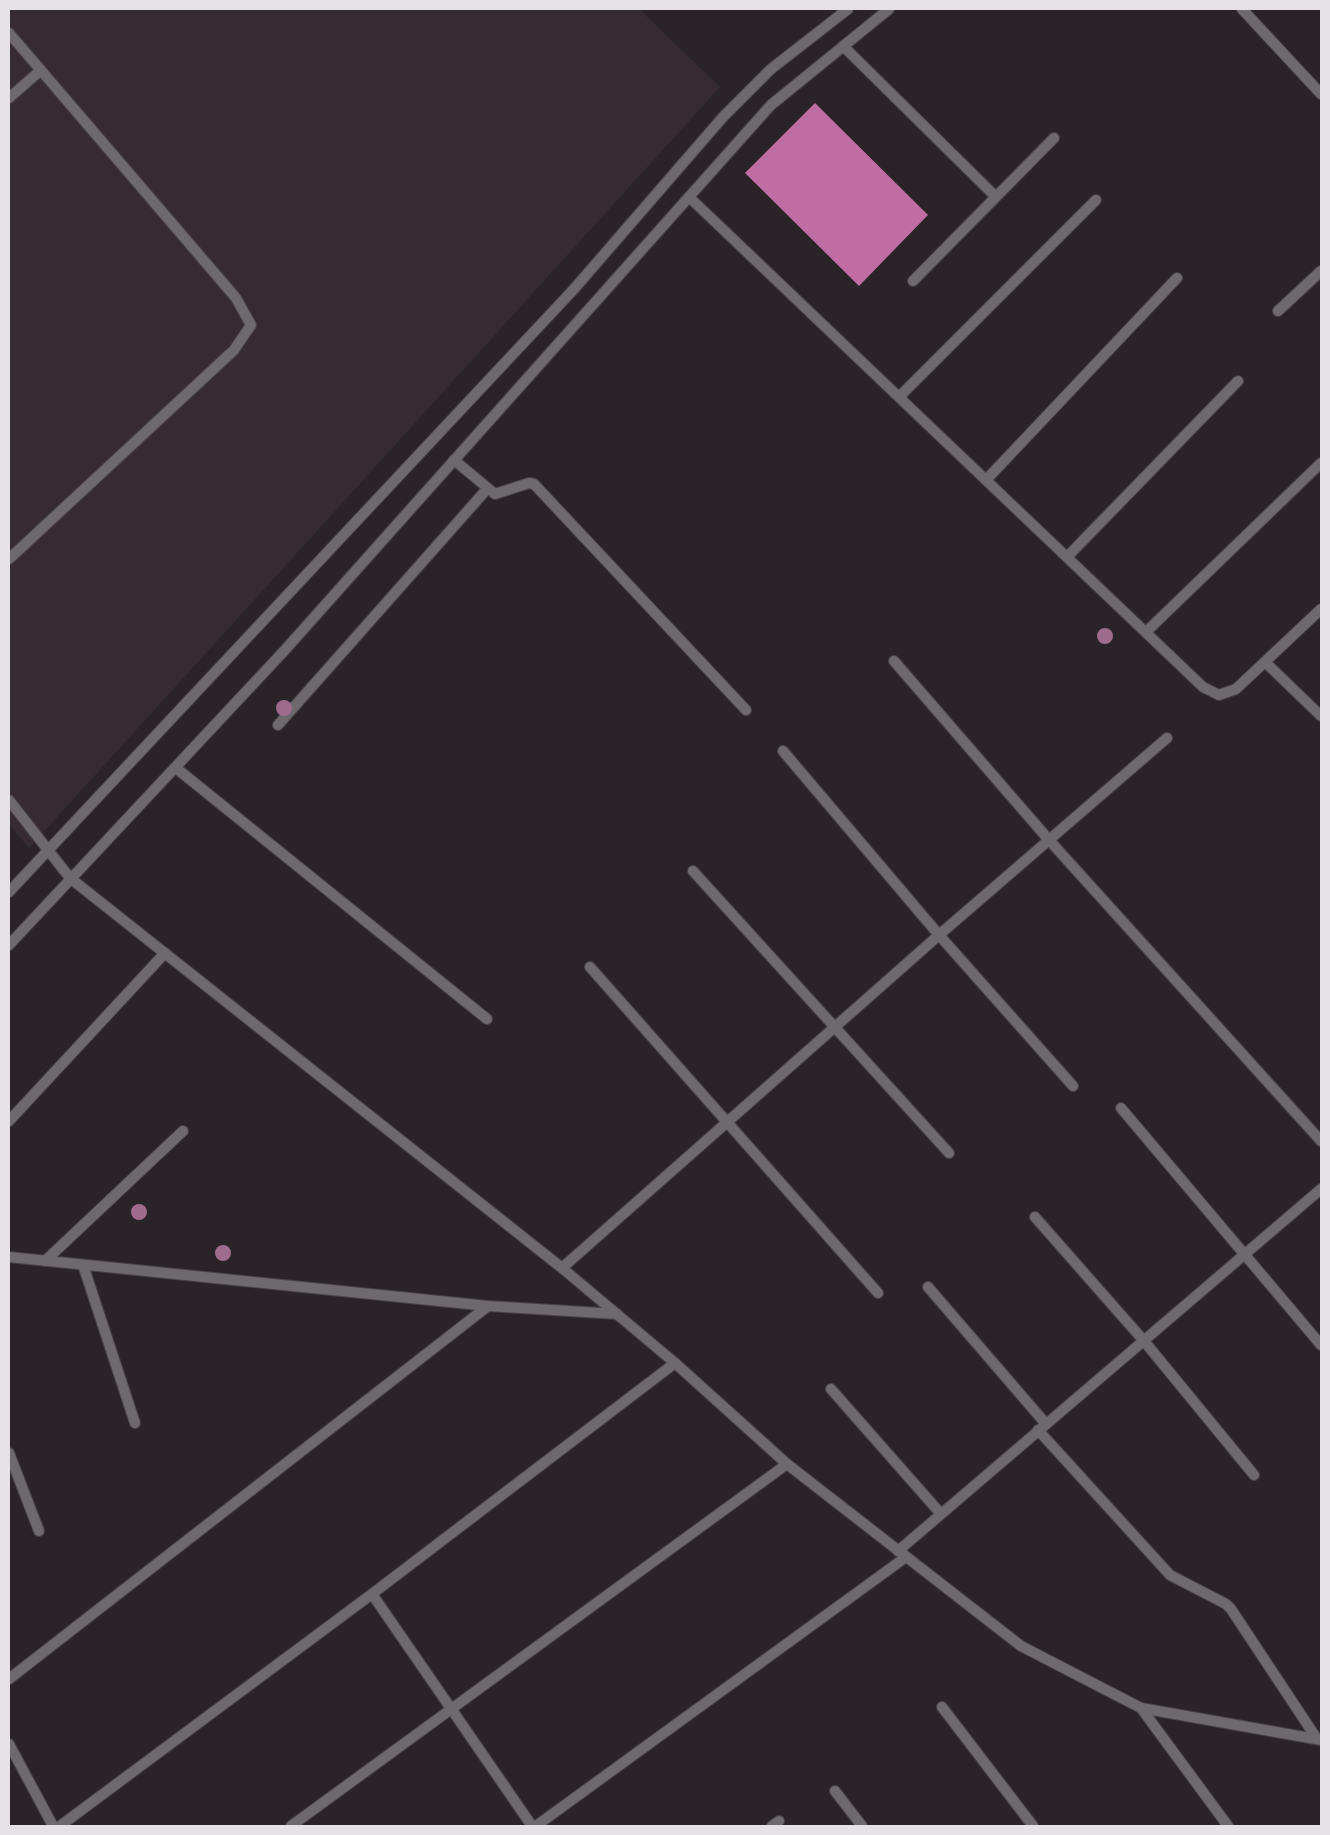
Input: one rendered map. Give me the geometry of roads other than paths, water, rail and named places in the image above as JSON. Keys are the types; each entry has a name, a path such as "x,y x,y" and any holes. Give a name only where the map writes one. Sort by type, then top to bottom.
{"street":[{"path":"9,892 574,289 723,117 771,69 848,9"},
{"path":"9,945 284,651 771,104 889,9"},
{"path":"1242,9 1321,94"},
{"path":"9,33 236,298 251,325 234,350 9,559"},
{"path":"843,46 996,197"},
{"path":"9,98 41,70"},
{"path":"913,281 1054,138"},
{"path":"689,197 1203,686 1219,695 1236,689 1321,609"},
{"path":"899,397 1096,200"},
{"path":"1278,311 1321,270"},
{"path":"986,480 1176,278"},
{"path":"1067,557 1238,381"},
{"path":"454,460 495,494 529,482 534,484 746,710"},
{"path":"1146,632 1321,464"},
{"path":"278,725 487,489"},
{"path":"894,661 1049,840 1321,1141"},
{"path":"1265,662 1321,716"},
{"path":"562,1268 939,935 1168,738"},
{"path":"783,751 939,935 1073,1086"},
{"path":"176,768 487,1019"},
{"path":"9,800 70,878 562,1268 675,1363 787,1464 1021,1646 1141,1708 1319,1739"},
{"path":"693,871 834,1029 949,1153"},
{"path":"9,1121 165,953"},
{"path":"590,967 878,1293"},
{"path":"1121,1108 1321,1345"},
{"path":"45,1261 183,1131"},
{"path":"536,1826 902,1554 941,1514 1321,1190"},
{"path":"1035,1217 1144,1341 1254,1474"},
{"path":"9,1257 488,1306 618,1314"},
{"path":"83,1265 135,1423"},
{"path":"928,1286 1042,1427 1170,1575 1226,1604 1231,1609 1319,1739"},
{"path":"9,1679 488,1306"},
{"path":"60,1826 372,1594 675,1363"},
{"path":"832,1390 941,1514"},
{"path":"9,1453 39,1531"},
{"path":"291,1826 450,1708 787,1464"},
{"path":"372,1594 532,1826"},
{"path":"942,1707 1033,1826"},
{"path":"1141,1708 1228,1826"},
{"path":"9,1744 53,1826"},
{"path":"835,1791 862,1826"}]}
